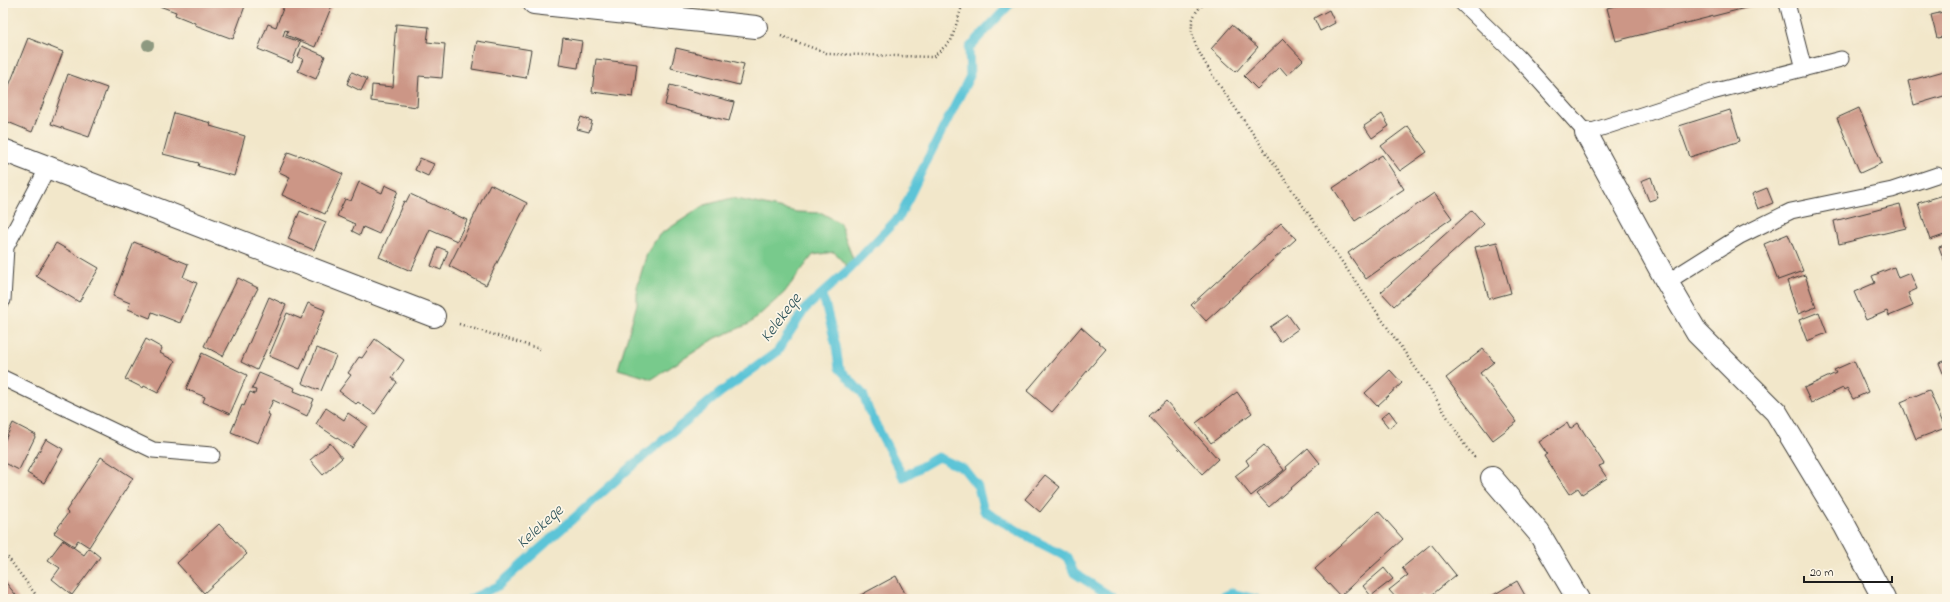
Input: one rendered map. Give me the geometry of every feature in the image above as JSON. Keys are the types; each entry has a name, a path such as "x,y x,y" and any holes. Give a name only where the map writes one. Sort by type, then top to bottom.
{"street":[{"path":"534,3 756,27"},
{"path":"1586,133 1666,282 1697,333 1776,412 1845,526 1884,599"},
{"path":"3,150 434,316"},
{"path":"1492,478 1539,533 1578,599"}],"lane":[{"path":"1462,3 1518,57 1586,133 1712,92 1841,59"},
{"path":"1787,3 1804,69"},
{"path":"3,300 6,247 48,167"},
{"path":"1666,282 1740,236 1791,211 1892,190 1937,176"},
{"path":"3,378 153,450 212,455"}],"path":[{"path":"756,27 829,54 933,57 951,41 963,3"},
{"path":"1205,3 1198,8 1190,28 1194,42 1213,76 1428,386 1466,447 1492,478"},
{"path":"434,316 540,349"},
{"path":"3,551 39,599"}],"green space":[{"path":"732,198 797,212 822,213 840,223 854,262 849,269 834,252 813,255 784,293 749,324 716,338 652,379 618,369 637,304 637,287 647,253 659,235 705,205"}],"building":[{"path":"151,3 238,3 245,6 233,39 195,25 195,23 175,15 176,12"},
{"path":"285,3 333,3 315,47 286,35 288,31 285,30 283,36 300,42 292,63 258,49 268,24 276,27"},
{"path":"1627,3 1761,4 1616,41 1607,8"},
{"path":"1329,10 1335,23 1320,31 1314,18"},
{"path":"1947,11 1947,36 1937,38 1931,15"},
{"path":"396,24 429,27 427,42 445,44 442,78 419,76 417,107 371,101 372,85 393,87"},
{"path":"1232,25 1258,47 1236,72 1211,49"},
{"path":"28,38 63,52 32,132 3,120 3,101"},
{"path":"563,38 582,41 578,68 559,65"},
{"path":"1283,39 1303,60 1287,75 1280,67 1257,89 1244,76"},
{"path":"477,41 531,50 526,78 472,69"},
{"path":"302,46 325,56 316,79 298,71 303,59 298,57"},
{"path":"676,48 744,64 739,85 671,68"},
{"path":"596,59 637,64 633,97 592,92"},
{"path":"1944,71 1947,81 1947,95 1914,105 1908,81"},
{"path":"352,72 367,79 361,91 347,84"},
{"path":"68,74 107,88 89,137 51,124"},
{"path":"670,85 734,102 729,121 665,105"},
{"path":"1859,108 1882,163 1860,173 1837,118"},
{"path":"1730,110 1740,141 1690,157 1679,126"},
{"path":"174,113 211,123 210,126 245,136 234,176 198,166 199,163 163,154"},
{"path":"1382,114 1389,126 1372,138 1364,126"},
{"path":"581,117 592,121 589,132 577,129"},
{"path":"1408,126 1427,152 1400,171 1381,146"},
{"path":"288,152 299,156 300,155 343,174 325,214 282,195 290,177 279,172"},
{"path":"1382,155 1404,189 1355,221 1333,188"},
{"path":"420,158 434,164 428,176 415,170"},
{"path":"1651,177 1658,198 1649,201 1641,181"},
{"path":"359,182 382,193 385,185 398,191 379,234 363,227 360,235 352,231 355,224 337,216 345,199 351,201"},
{"path":"490,184 527,203 486,285 449,266"},
{"path":"1767,188 1773,203 1758,209 1752,194"},
{"path":"1434,193 1452,218 1366,279 1348,253"},
{"path":"410,194 467,220 457,241 430,229 411,271 379,257 404,201 406,202"},
{"path":"1947,194 1947,234 1930,240 1918,203"},
{"path":"1900,204 1906,228 1839,244 1834,221"},
{"path":"1472,210 1484,224 1394,306 1381,292"},
{"path":"300,211 326,222 314,250 288,239"},
{"path":"1281,223 1296,239 1206,321 1191,305"},
{"path":"1788,234 1803,271 1778,280 1764,244"},
{"path":"134,242 188,264 183,277 197,283 180,323 152,312 150,318 128,309 130,303 113,296"},
{"path":"1497,242 1511,293 1489,299 1475,247"},
{"path":"56,243 99,268 79,302 36,276"},
{"path":"1947,244 1947,268 1939,247"},
{"path":"438,247 448,251 441,270 431,266"},
{"path":"1894,267 1898,278 1910,273 1917,289 1908,293 1913,306 1889,316 1887,311 1866,320 1854,292 1875,283 1872,276"},
{"path":"1805,275 1816,307 1798,314 1787,281"},
{"path":"238,278 258,288 223,356 204,346"},
{"path":"269,297 286,305 257,370 241,362"},
{"path":"308,303 325,310 300,369 269,356 287,313 301,319"},
{"path":"1819,312 1827,333 1807,341 1799,320"},
{"path":"1288,315 1298,329 1280,342 1270,327"},
{"path":"1081,327 1106,349 1052,412 1027,391"},
{"path":"146,339 162,348 160,353 175,361 158,393 144,386 143,388 125,379"},
{"path":"375,339 404,360 392,378 397,382 375,414 358,402 356,404 339,391 351,375 348,373 359,357 362,358"},
{"path":"317,348 336,356 321,391 302,383"},
{"path":"1483,349 1494,362 1480,373 1517,422 1493,440 1446,378"},
{"path":"202,353 247,375 230,414 203,402 205,397 186,389"},
{"path":"1947,360 1947,383 1939,363"},
{"path":"1854,361 1868,392 1853,399 1847,388 1844,390 1843,388 1811,403 1804,388 1836,373 1834,370"},
{"path":"1390,370 1402,383 1377,406 1365,393"},
{"path":"259,373 295,388 294,391 314,399 307,416 273,400 267,414 270,415 258,443 231,432 242,405 244,406 250,392 255,394 256,390 252,389"},
{"path":"1929,390 1945,428 1916,439 1901,402"},
{"path":"1237,392 1252,413 1211,443 1196,423"},
{"path":"1166,401 1218,459 1202,474 1149,416"},
{"path":"326,408 344,420 348,413 367,426 352,448 316,424"},
{"path":"1389,411 1397,422 1389,428 1381,418"},
{"path":"13,423 36,435 19,470 3,462 3,444"},
{"path":"1567,423 1570,429 1578,423 1604,464 1599,466 1607,478 1582,494 1578,488 1569,494 1544,456 1547,454 1539,442"},
{"path":"46,439 63,449 44,483 27,473"},
{"path":"330,443 342,458 323,475 310,460"},
{"path":"1264,445 1284,470 1251,496 1235,476 1249,465 1246,460"},
{"path":"1308,448 1320,463 1269,507 1257,494 1287,469 1286,467"},
{"path":"101,457 133,478 89,547 78,540 74,546 54,533 68,513 66,511"},
{"path":"1045,475 1060,487 1040,512 1025,499"},
{"path":"1378,511 1403,539 1340,596 1315,569"},
{"path":"219,524 247,554 204,593 177,563"},
{"path":"63,540 84,555 89,548 100,557 72,595 52,579 60,568 48,560"},
{"path":"1431,544 1456,575 1428,598 1424,593 1417,599 1397,599 1389,590 1408,575 1402,568"},
{"path":"1384,568 1393,579 1371,596 1363,586"},
{"path":"896,576 908,599 857,599 857,597"},
{"path":"3,579 19,599 3,599"},
{"path":"1517,581 1527,599 1491,599 1490,597"}],"waterway":[{"name":"Kelekeqe","path":"470,599 498,586 631,467 721,392 777,352 805,309 849,269 900,216 970,76 969,48 1011,3"},
{"path":"821,295 825,303 836,346 839,368 863,394 869,411 903,477 938,457 964,469 978,487 984,511 1032,539 1067,557 1074,573 1115,599"},
{"path":"1218,599 1231,593 1256,599"}]}
